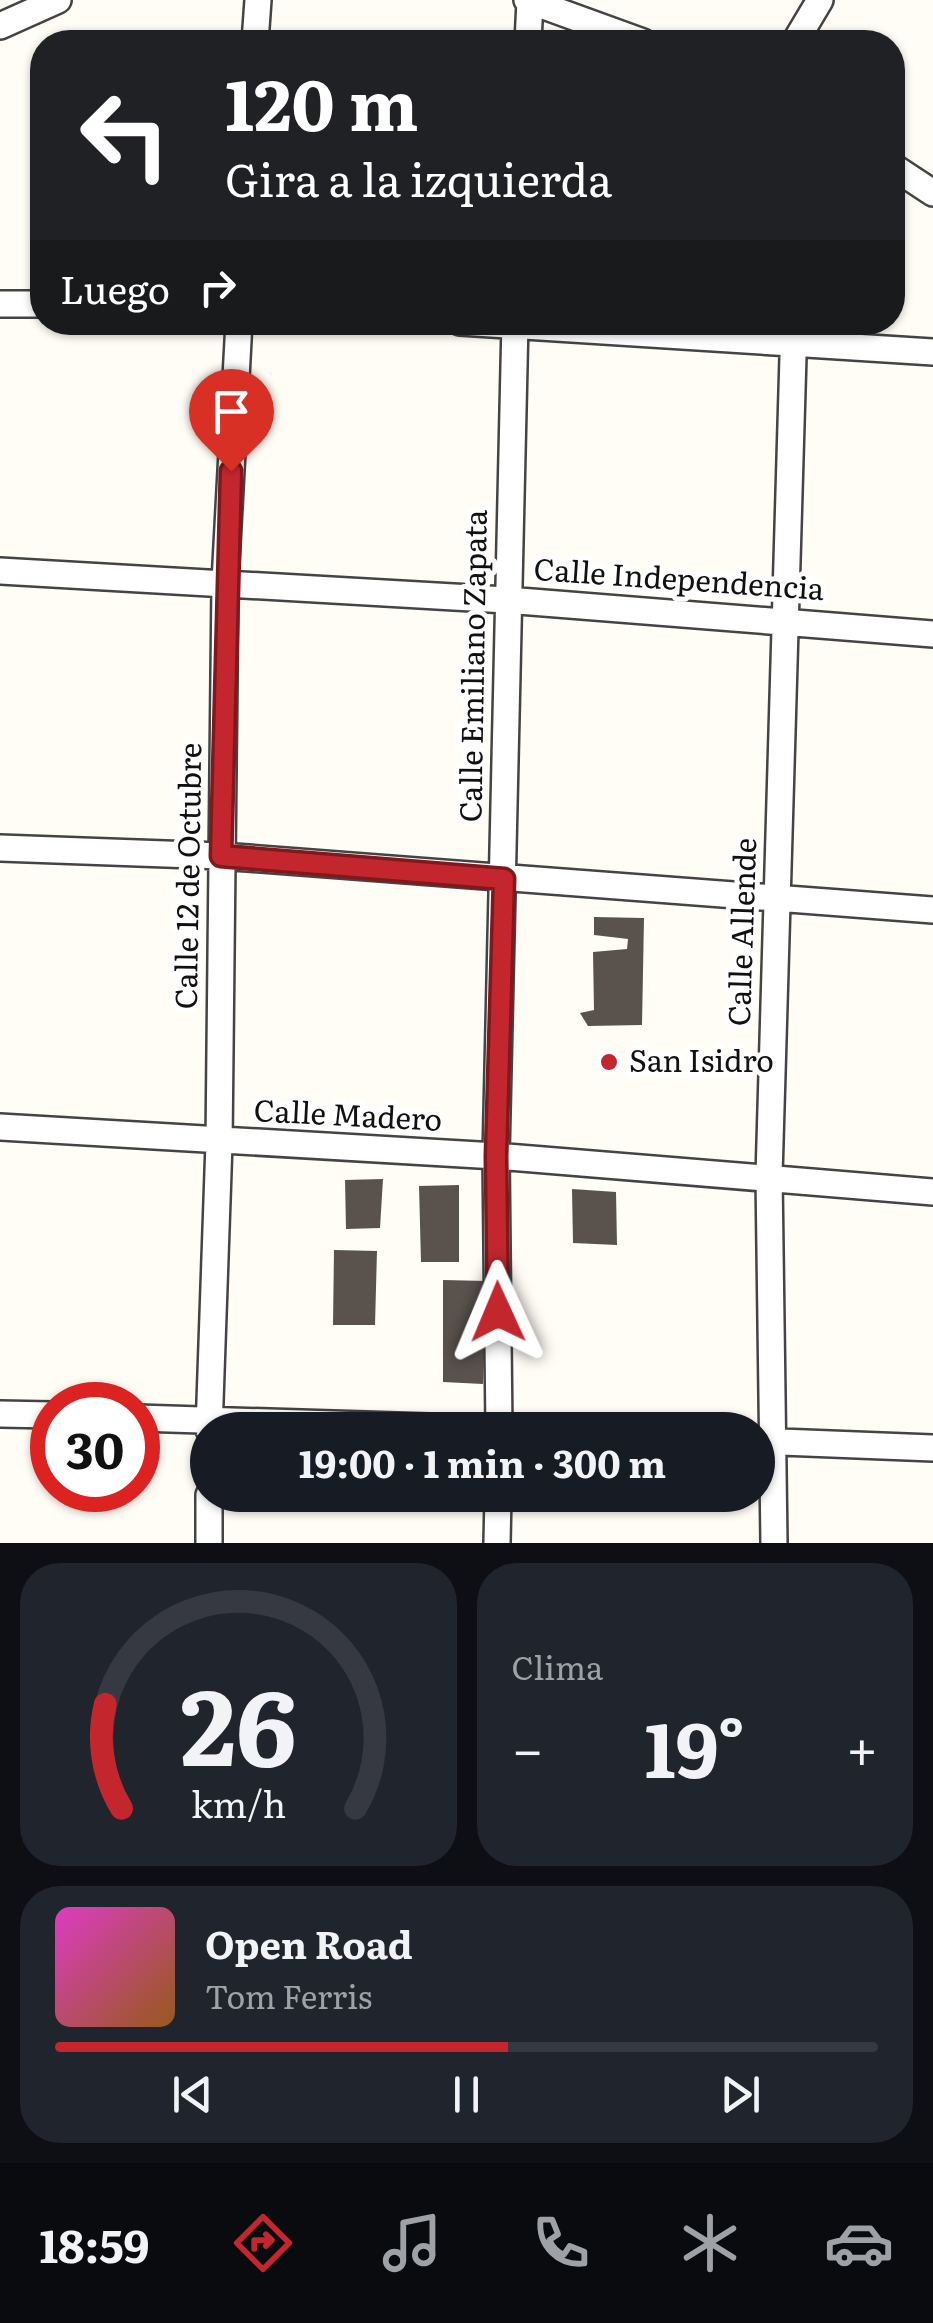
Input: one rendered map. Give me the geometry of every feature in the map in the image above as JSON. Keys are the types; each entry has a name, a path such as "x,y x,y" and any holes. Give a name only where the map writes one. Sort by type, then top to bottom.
{"street":[{"path":"0,26 58,0"},
{"path":"256,30 258,0"},
{"path":"528,30 528,0 609,30"},
{"path":"802,30 820,0"},
{"path":"905,175 933,193"},
{"path":"0,304 30,304"},
{"name":"Calle 12 de Octubre","path":"209,1412 219,1143 226,582 238,335"},
{"name":"Calle Emiliano Zapata","path":"499,1412 496,1156 515,335"},
{"name":"Calle Allende","path":"767,1412 775,899 795,335"},
{"path":"803,335 933,352"},
{"name":"Calle Independencia","path":"0,571 506,600 933,634"},
{"path":"0,848 221,856 933,910"},
{"name":"Calle Madero","path":"0,1126 219,1143 496,1156 933,1192"},
{"path":"0,1414 30,1415"},
{"path":"160,1420 190,1423"},
{"path":"775,1441 933,1448"},
{"path":"209,1512 209,1543"},
{"path":"497,1543 498,1512"},
{"name":"Calle Allende","path":"772,1512 774,1543"}],"building":[{"path":"594,917 644,918 642,1025 588,1026 580,1013 594,1010 593,952 627,949 628,939 594,935"},
{"path":"383,1179 380,1228 346,1229 345,1180"},
{"path":"459,1185 459,1262 421,1262 419,1186"},
{"path":"572,1189 616,1192 617,1245 573,1243"},
{"path":"334,1250 377,1251 375,1325 333,1325"},
{"path":"443,1280 487,1281 483,1384 443,1382"}],"place":[{"name":"San Isidro","path":"609,1062"}],"route":[{"path":"231,471 221,856 504,879 496,1156 498,1312"}]}
